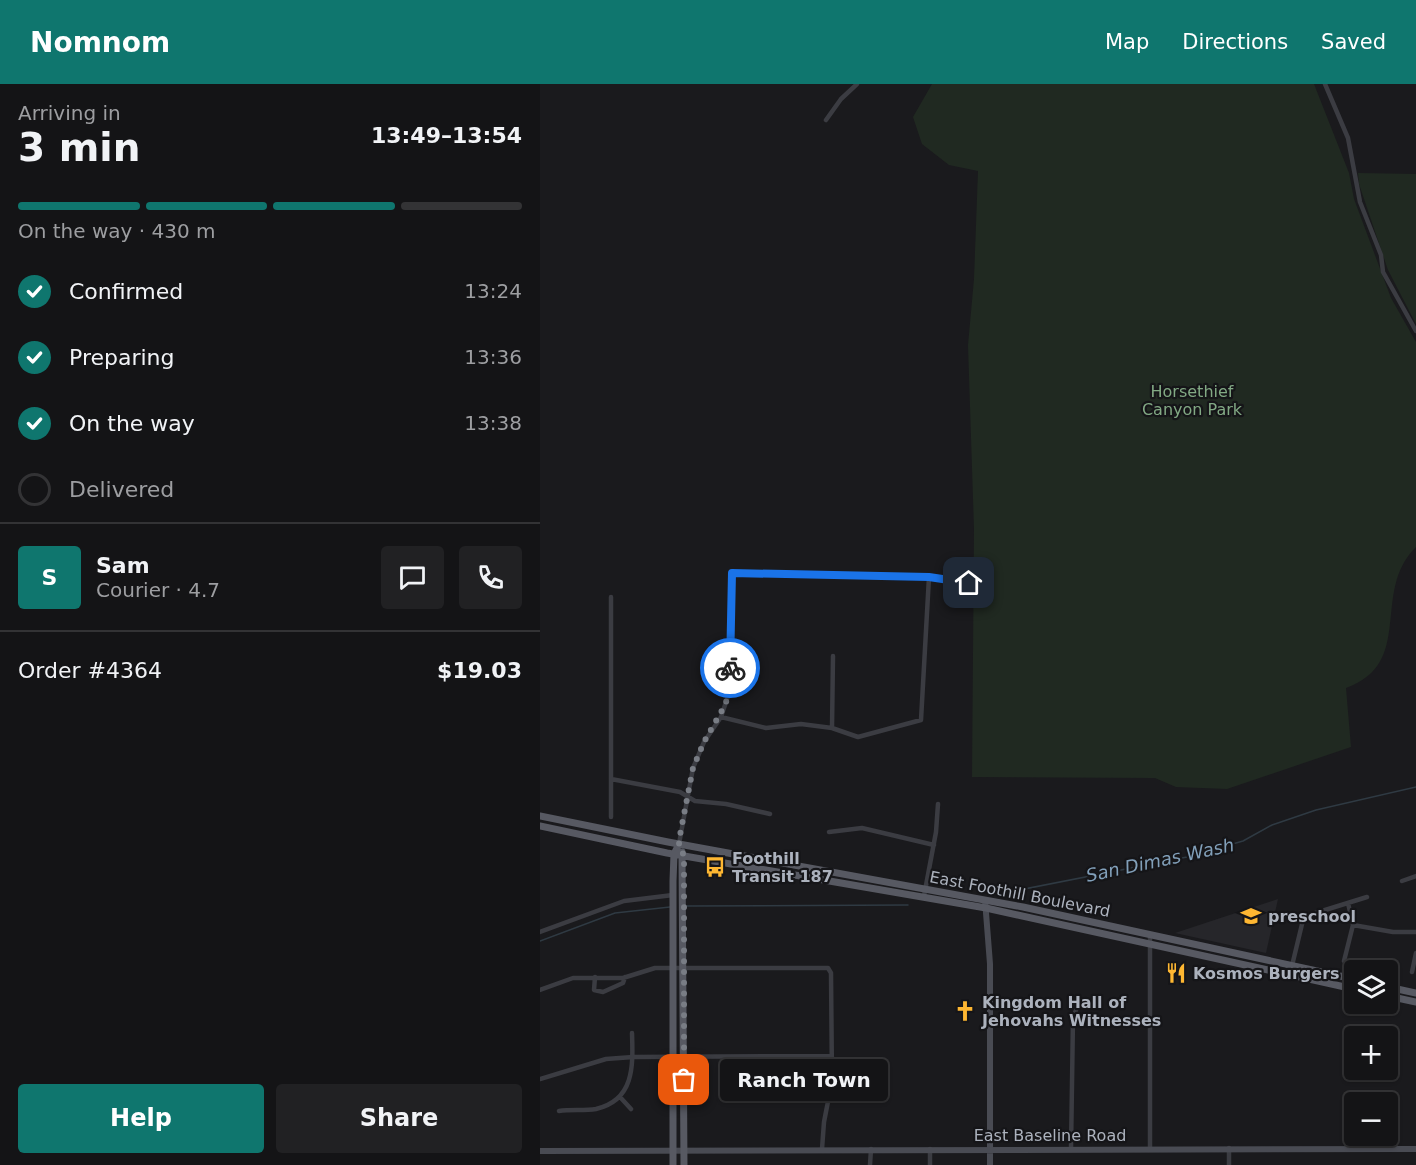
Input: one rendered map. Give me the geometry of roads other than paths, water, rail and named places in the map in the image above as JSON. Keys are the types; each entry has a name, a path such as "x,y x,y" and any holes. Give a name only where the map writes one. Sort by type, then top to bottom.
{"main road":[{"name":"East Foothill Boulevard","path":"540,816 1150,935 1344,977"},
{"name":"East Foothill Boulevard","path":"540,826 684,856 925,892"},
{"path":"673,1165 674,854 679,844"},
{"path":"679,844 684,856 684,1165"},
{"name":"East Foothill Boulevard","path":"986,904 1150,944 1344,986"},
{"path":"986,904 990,984 990,1165"},
{"path":"1398,989 1416,993"},
{"path":"1398,998 1416,1002"},
{"name":"East Baseline Road","path":"540,1151 1416,1149"}],"street":[{"path":"826,120 841,99 857,84"},
{"path":"1325,84 1348,138 1360,202 1381,255 1383,272 1416,331"},
{"path":"679,844 696,759 704,742 721,717 729,693 732,573 929,577 969,583"},
{"path":"721,717 766,728 801,724 832,728 858,737 921,720 929,577"},
{"path":"611,597 611,817"},
{"path":"832,728 833,656"},
{"path":"611,779 680,792 695,801 726,804 770,814"},
{"path":"925,892 934,845 938,804"},
{"path":"829,832 862,828 934,845"},
{"path":"1402,881 1416,877"},
{"path":"1290,974 1303,920 1367,897"},
{"path":"540,932 624,901 674,902"},
{"path":"1344,960 1353,925 1348,903"},
{"path":"1353,925 1394,932 1416,932"},
{"path":"1150,935 1150,1148"},
{"path":"1412,972 1416,953"},
{"path":"540,990 573,978 625,977 655,968 828,968 831,973 832,1081 824,1122 822,1149"},
{"path":"595,977 594,990 603,992 623,983 625,977"},
{"path":"1071,1149 1072,1018 1076,1010"},
{"path":"559,1111 594,1109 620,1097 629,1085 633,1057 632,1033"},
{"path":"540,1079 606,1059 673,1056 832,1056"},
{"path":"620,1097 631,1109"},
{"path":"870,1165 871,1149"},
{"path":"930,1149 930,1165"},
{"path":"1229,1149 1229,1165"}],"waterway":[{"name":"San Dimas Wash","path":"1004,893 1187,857 1243,841 1272,825 1316,810 1416,787"},
{"name":"San Dimas Wash","path":"687,906 908,905"},
{"name":"San Dimas Wash","path":"540,941 615,913 670,907"}],"place":[{"name":"Foothill Transit 187","path":"715,867"},
{"name":"preschool","path":"1251,916"},
{"name":"Kosmos Burgers","path":"1176,973"},
{"name":"Kingdom Hall of Jehovahs Witnesses","path":"965,1011"},
{"name":"Ranch Town","path":"684,1080"}],"park label":[{"name":"Horsethief Canyon Park","path":"1192,400"}]}
